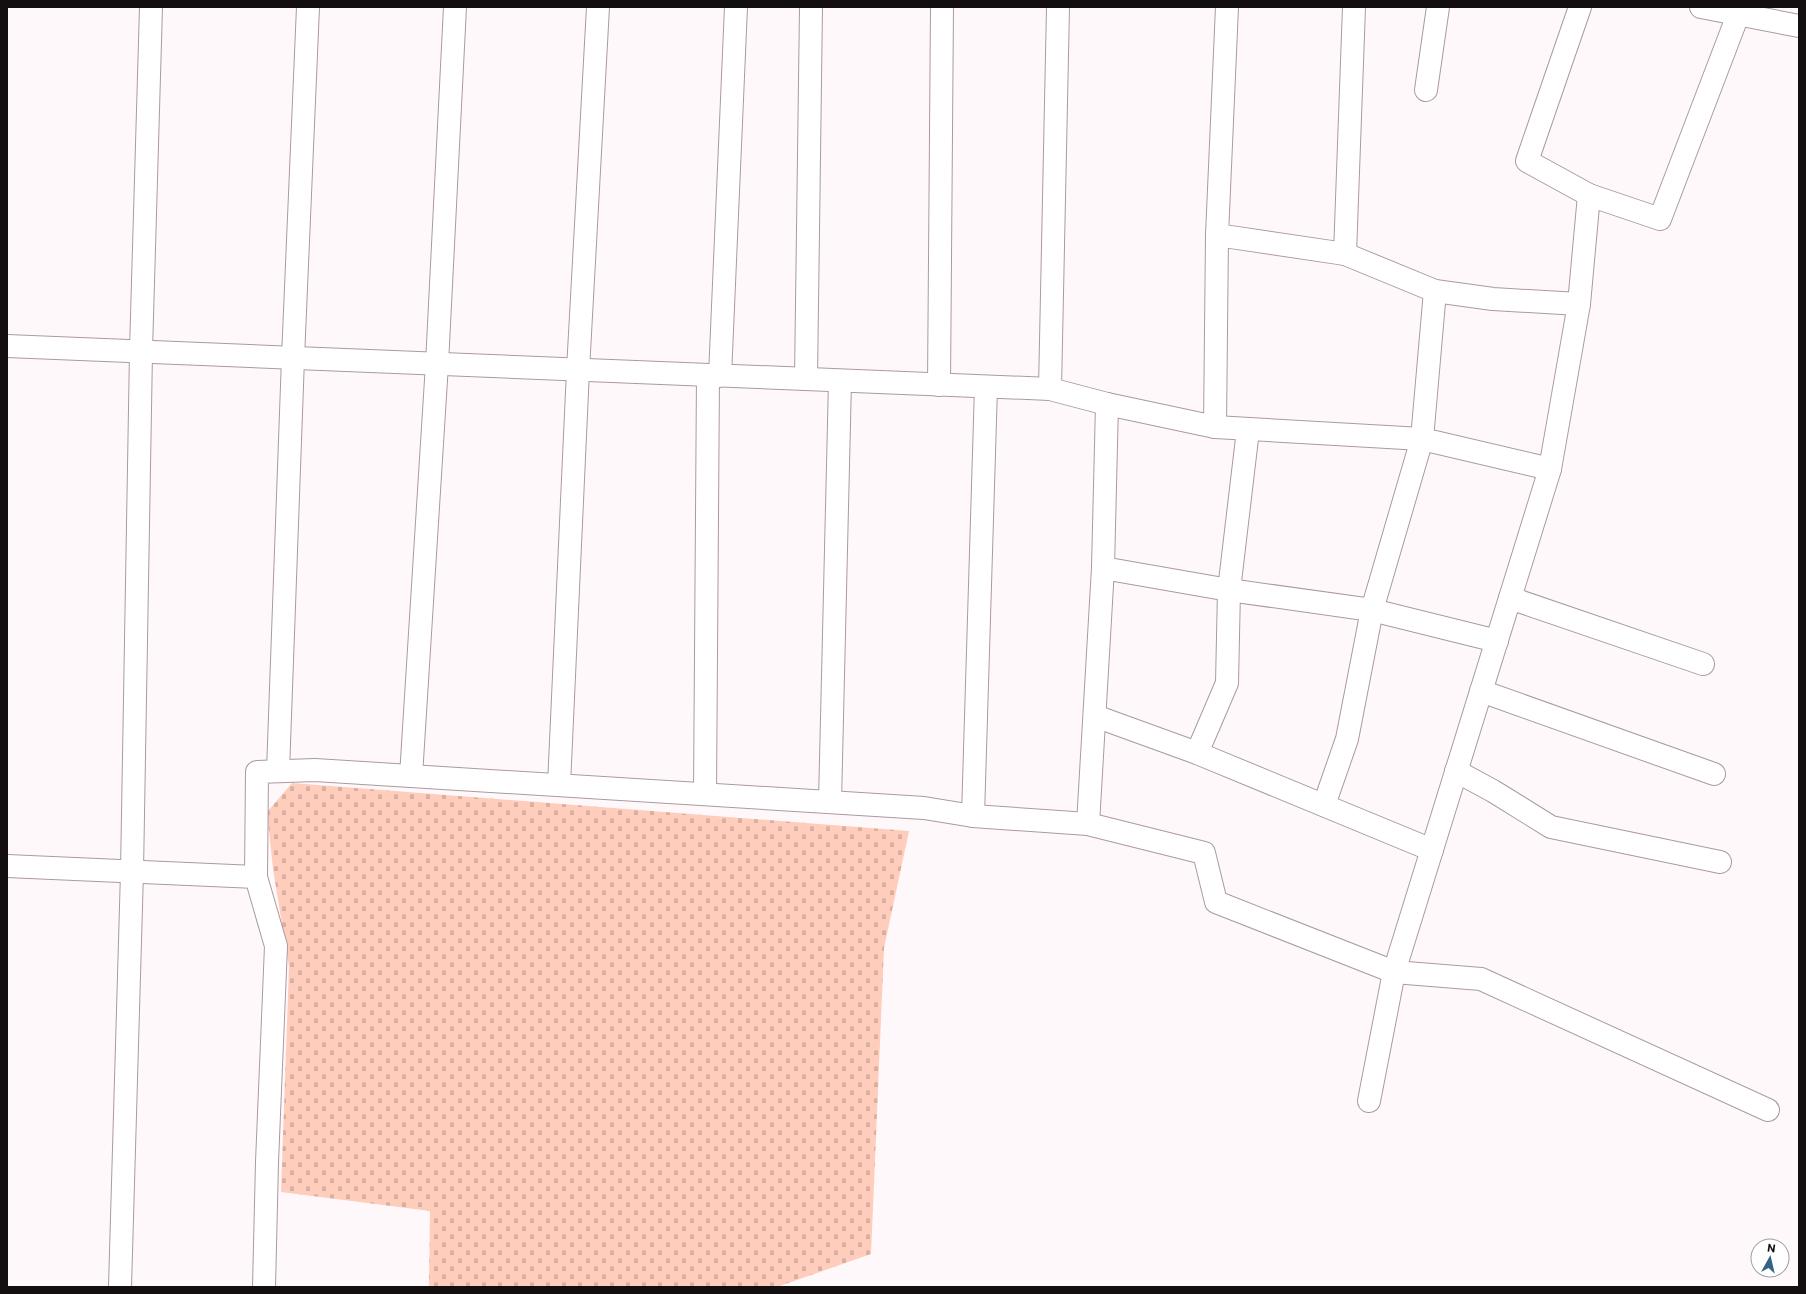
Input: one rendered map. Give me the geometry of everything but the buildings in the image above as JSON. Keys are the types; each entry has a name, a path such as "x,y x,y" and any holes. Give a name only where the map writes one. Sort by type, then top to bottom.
{"street":[{"path":"120,1287 132,872 141,351 151,7"},
{"path":"278,772 293,358 308,7"},
{"path":"411,776 437,364 455,7"},
{"path":"559,785 578,370 598,7"},
{"path":"705,794 714,375 736,7"},
{"path":"806,379 812,7"},
{"path":"939,385 942,7"},
{"path":"1050,389 1058,7"},
{"path":"1215,427 1217,235 1227,7"},
{"path":"1345,254 1354,7"},
{"path":"1426,90 1438,7"},
{"path":"1580,7 1527,161 1589,195 1660,219 1740,11"},
{"path":"1701,7 1740,11 1799,26"},
{"path":"1369,1101 1394,972 1550,469 1579,304 1589,195"},
{"path":"1217,235 1345,254 1435,291 1493,299 1579,304"},
{"path":"1324,805 1347,739 1372,610 1422,439 1435,291"},
{"path":"7,346 1050,389 1107,404 1215,427 1422,439 1550,469"},
{"path":"830,802 840,381"},
{"path":"973,816 986,387"},
{"path":"1088,824 1096,716 1103,568 1107,404"},
{"path":"1196,752 1227,683 1229,590 1248,430"},
{"path":"1103,568 1229,590 1372,610 1497,641"},
{"path":"1510,598 1703,664"},
{"path":"1481,690 1714,774"},
{"path":"1096,716 1196,752 1432,850"},
{"path":"264,1287 266,1162 276,946 256,877 257,772 315,770 705,794 924,808 973,816 1088,824 1204,853 1216,902 1394,972 1481,979 1768,1110"},
{"path":"1456,771 1551,827 1720,862"},
{"path":"7,866 256,877"}],"green space":[{"path":"292,783 909,831 884,948 871,1254 777,1287 429,1287 430,1211 281,1192 289,967 273,869 267,812"}]}
